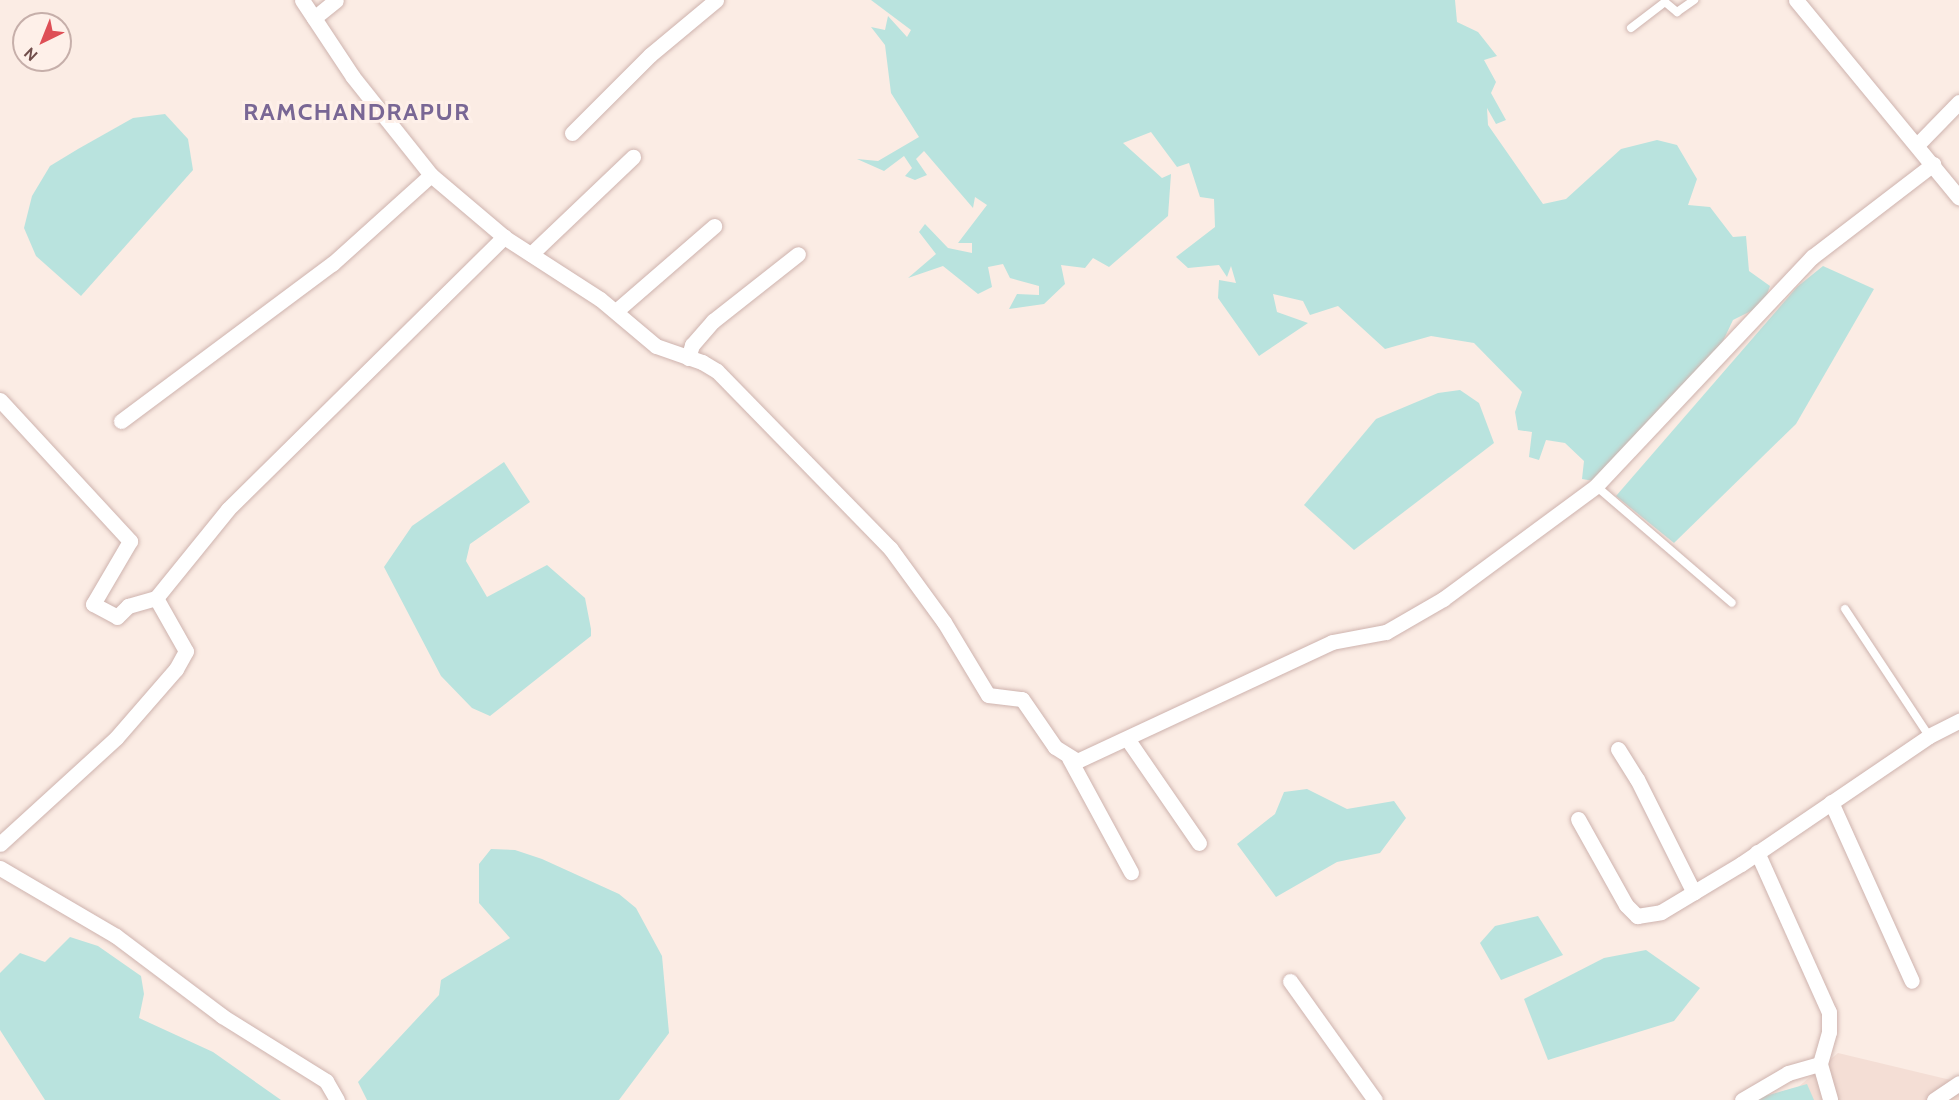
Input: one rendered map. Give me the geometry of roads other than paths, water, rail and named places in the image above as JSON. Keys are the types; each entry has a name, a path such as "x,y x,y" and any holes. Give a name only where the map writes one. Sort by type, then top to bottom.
{"street":[{"path":"302,0 352,77 431,175 504,237 616,311 656,346 717,371 890,548 944,622 988,695 1022,699 1055,747 1069,758 1131,872"},
{"path":"314,18 336,0"},
{"path":"1796,0 1959,198"},
{"path":"572,133 650,55 708,2"},
{"path":"1917,145 1959,102"},
{"path":"531,254 633,157"},
{"path":"1069,758 1087,759 1332,642 1386,632 1443,599 1596,486 1812,257 1933,164"},
{"path":"121,421 332,264 431,175"},
{"path":"616,311 714,226"},
{"path":"0,399 130,541 93,604 117,617 128,606 156,598 228,509 504,237"},
{"path":"688,358 692,345 713,321 798,254"},
{"path":"0,844 116,738 184,657 185,647 156,598"},
{"path":"1578,819 1626,905 1637,916 1661,912 1757,852 1929,736 1959,722"},
{"path":"1128,740 1199,843"},
{"path":"1618,749 1637,779 1694,893"},
{"path":"1831,802 1912,981"},
{"path":"1757,852 1829,1012 1829,1032 1820,1064 1830,1100"},
{"path":"0,868 116,936 222,1016 326,1081 337,1100"},
{"path":"1290,981 1375,1100"},
{"path":"1742,1100 1788,1073 1820,1064"},
{"path":"1934,1100 1959,1083"}],"lane":[{"path":"1631,28 1665,2 1677,12 1694,0"},
{"path":"1596,486 1732,603"},
{"path":"1845,609 1929,736"}],"water":[{"path":"871,0 1455,0 1457,22 1478,32 1497,56 1484,60 1496,82 1491,93 1506,120 1496,124 1487,108 1488,125 1543,204 1566,199 1621,149 1657,140 1677,145 1697,179 1688,205 1710,207 1733,237 1746,236 1749,271 1770,286 1763,305 1733,320 1712,364 1594,481 1582,479 1584,461 1565,443 1546,440 1539,460 1529,457 1532,432 1518,430 1515,412 1522,392 1474,343 1431,336 1385,349 1338,306 1310,315 1303,301 1273,294 1277,312 1308,323 1259,356 1218,298 1219,280 1236,283 1231,266 1227,277 1219,265 1188,268 1176,257 1215,227 1214,199 1200,197 1189,163 1177,167 1151,132 1123,143 1162,178 1171,174 1168,216 1109,267 1093,258 1085,268 1061,265 1065,284 1044,304 1009,309 1017,294 1039,295 1039,286 1010,278 1003,264 988,267 992,287 978,294 943,266 908,278 936,254 919,232 925,224 948,248 972,253 972,243 958,243 987,205 975,197 973,208 924,151 916,159 927,175 915,180 905,176 912,168 904,156 884,171 857,159 878,161 919,137 891,93 885,45 871,27 885,30 888,16 907,37 911,30"},
{"path":"165,114 188,139 193,170 81,296 36,256 24,228 32,196 50,166 133,118"},
{"path":"1823,266 1874,289 1796,424 1674,543 1616,496 1797,287"},
{"path":"1460,390 1479,403 1494,443 1354,550 1304,505 1376,419 1438,393"},
{"path":"504,462 530,502 470,544 466,561 487,597 547,565 585,598 591,636 490,716 472,708 441,676 384,567 412,526"},
{"path":"1307,789 1347,809 1394,801 1406,818 1380,853 1337,862 1276,897 1237,844 1275,814 1284,792"},
{"path":"491,849 515,850 542,859 619,894 636,908 662,956 669,1033 619,1100 367,1100 358,1082 439,995 441,980 510,938 479,903 479,864"},
{"path":"1538,916 1563,955 1501,980 1480,943 1495,926"},
{"path":"70,937 98,946 141,976 144,994 139,1018 213,1052 281,1100 45,1100 0,1030 0,973 20,953 45,962"},
{"path":"1646,950 1700,988 1674,1021 1548,1060 1524,999 1604,958"},
{"path":"1807,1084 1814,1100 1751,1100"}],"district":[{"name":"RAMCHANDRAPUR","path":"357,112"}]}
